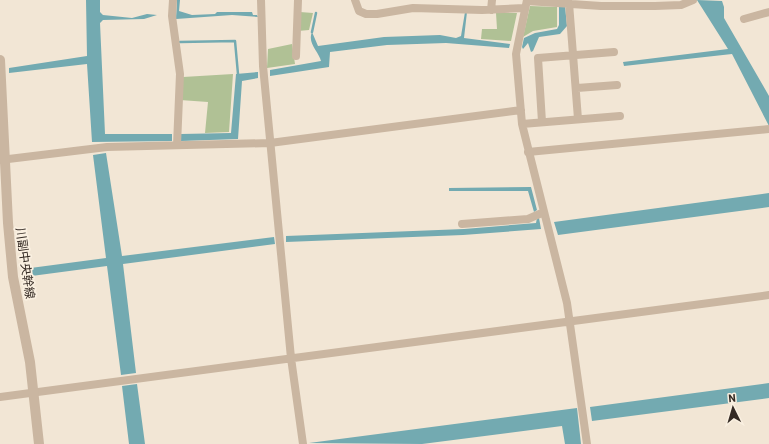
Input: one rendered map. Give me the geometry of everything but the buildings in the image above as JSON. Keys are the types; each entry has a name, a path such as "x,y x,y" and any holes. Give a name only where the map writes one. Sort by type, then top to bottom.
{"street":[{"path":"173,0 172,16 180,74 177,145"},
{"path":"261,0 263,66 270,143 291,358 302,444"},
{"path":"296,56 298,0"},
{"path":"356,0 359,11 366,14 428,8 490,10 526,3 569,3 601,6 681,5 693,0"},
{"path":"490,10 492,0"},
{"path":"526,3 516,54 522,124 571,322 587,444"},
{"path":"569,3 575,56 578,119"},
{"path":"744,19 769,12"},
{"path":"542,122 538,58 614,52"},
{"name":"川副中央幹線","path":"0,60 2,160 13,277 30,362 39,444"},
{"path":"576,88 617,85"},
{"path":"2,160 107,146 270,143 521,110"},
{"path":"522,124 620,116"},
{"path":"528,152 769,128"},
{"path":"462,224 528,219 544,212"},
{"path":"0,397 769,295"}],"green space":[{"path":"530,6 557,7 557,27 533,31 523,37"},
{"path":"300,12 313,13 309,30 298,31"},
{"path":"496,13 517,13 511,41 481,39 482,29 497,29"},
{"path":"292,44 295,64 267,68 268,49"},
{"path":"233,74 229,132 205,133 208,102 180,100 183,77"}],"water":[{"path":"86,0 100,0 100,12 103,15 132,18 147,14 157,15 144,19 103,20 100,23 105,134 172,134 172,141 92,142 87,64 9,73 9,68 87,56"},
{"path":"177,0 180,0 179,11 192,15 215,14 217,12 252,12 253,15 257,15 258,17 232,15 176,19"},
{"path":"697,0 722,1 724,7 724,18 769,96 769,126 732,54 624,66 623,62 728,49"},
{"path":"565,6 567,26 560,34 539,37 533,51 531,52 528,43 523,49 524,38 535,33 557,29 559,25 559,7"},
{"path":"465,12 467,12 464,38 510,44 509,48 446,43 387,45 330,52 329,67 270,76 270,70 321,61 312,44 312,32 318,46 384,37 440,35 456,38 461,36"},
{"path":"258,72 258,78 242,81 238,139 181,141 181,134 231,133 236,74"},
{"path":"106,153 122,256 274,237 275,244 123,264 136,373 121,375 107,266 24,277 23,269 106,258 93,155"},
{"path":"531,187 537,210 534,212 528,191 449,191 449,188"},
{"path":"769,193 769,207 558,235 554,222"},
{"path":"537,218 539,218 541,229 463,235 286,242 286,236 464,229 536,223"},
{"path":"769,383 769,398 592,421 590,407"},
{"path":"137,384 145,444 129,444 122,386"},
{"path":"577,408 581,444 565,444 562,426 422,444 309,443"}],"waterway":[{"path":"312,32 316,13"},
{"path":"180,42 235,41 238,74"}]}
